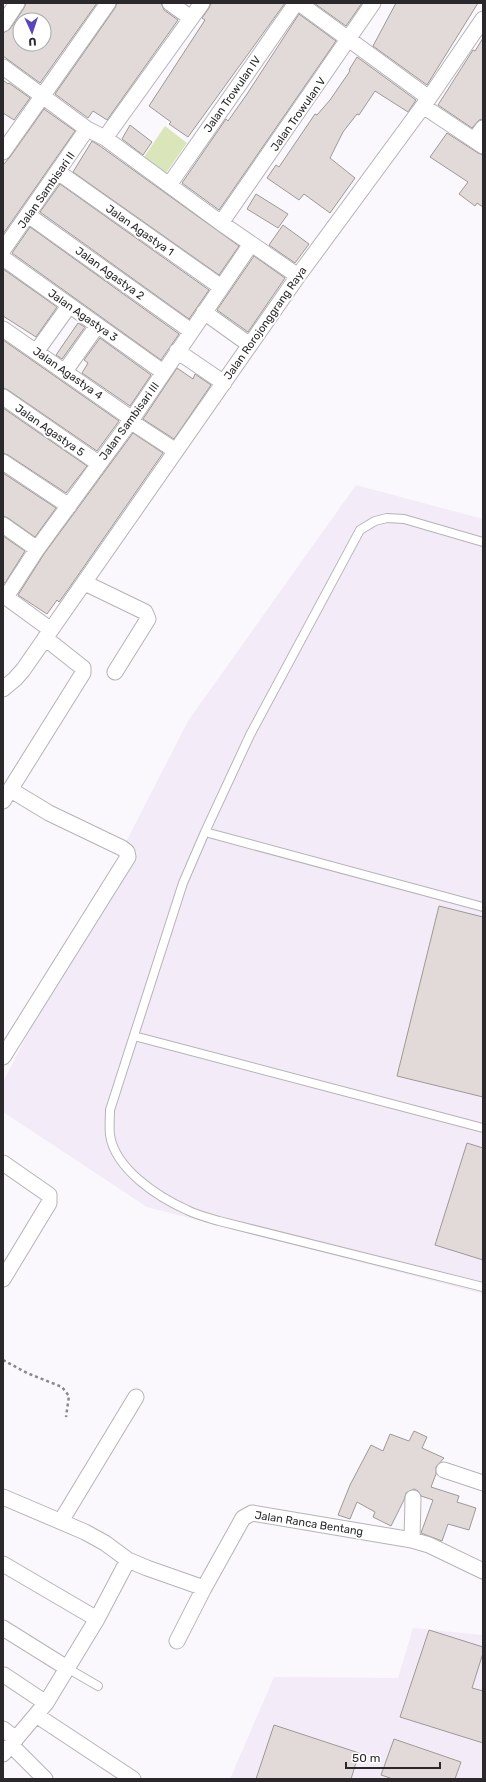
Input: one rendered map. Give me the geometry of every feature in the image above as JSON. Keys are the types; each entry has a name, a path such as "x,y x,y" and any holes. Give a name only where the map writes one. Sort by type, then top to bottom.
{"street":[{"path":"3,24 18,3"},
{"path":"3,152 108,3"},
{"path":"170,3 191,18"},
{"path":"105,138 202,3"},
{"path":"297,3 349,39 478,143 483,128"},
{"name":"Jalan Trowulan IV","path":"169,185 297,3"},
{"name":"Jalan Trowulan V","path":"221,224 373,3"},
{"name":"Jalan Rorojonggrang Raya","path":"3,689 23,670 298,276 426,102 483,19"},
{"path":"3,67 87,129 105,138 221,224 298,276"},
{"name":"Jalan Sambisari II","path":"3,250 87,129"},
{"name":"Jalan Agastya 1","path":"58,172 221,287"},
{"name":"Jalan Agastya 2","path":"28,215 191,331"},
{"name":"Jalan Sambisari III","path":"5,596 98,463 131,420 251,244"},
{"name":"Jalan Agastya 3","path":"3,258 163,372"},
{"path":"36,352 69,306"},
{"path":"204,312 250,345"},
{"path":"65,371 97,326"},
{"name":"Jalan Agastya 4","path":"3,329 65,371 176,451"},
{"path":"177,351 224,383"},
{"name":"Jalan Agastya 5","path":"3,397 98,463"},
{"path":"3,462 69,506"},
{"path":"3,525 37,549"},
{"path":"85,583 145,612 148,615 148,619 115,672"},
{"path":"3,1057 128,857 127,852 122,848 49,813 7,796 84,670 48,634 5,596"},
{"path":"3,1163 49,1195 50,1198 3,1279"},
{"path":"61,1521 136,1397"},
{"path":"444,1470 483,1483"},
{"path":"3,1497 61,1521 105,1543 128,1560 204,1588"},
{"path":"412,1540 413,1498"},
{"name":"Jalan Ranca Bentang","path":"177,1641 204,1588 243,1518 252,1514 412,1540 429,1545 483,1572"},
{"path":"10,1746 46,1703 97,1619 128,1560"},
{"path":"3,1564 97,1619"},
{"path":"3,1628 67,1668"},
{"path":"4,1675 46,1703"},
{"path":"36,1715 133,1779"},
{"path":"3,1729 10,1746 46,1779"}],"lane":[{"path":"483,542 404,520 388,518 375,521 360,530 250,735 183,883 117,1084 110,1110 110,1136 121,1161 139,1180 158,1194 188,1211 220,1221 483,1287"},
{"path":"205,832 483,906"},
{"path":"134,1036 483,1128"},
{"path":"67,1668 98,1686"}],"path":[{"path":"3,1360 27,1373 62,1387 69,1396 66,1417"}],"shaded area":[{"path":"356,485 483,519 483,1294 147,1207 3,1112 3,1082 188,721"},
{"path":"413,1628 483,1635 483,1779 230,1779 274,1677 398,1678"}],"green space":[{"path":"165,126 187,143 166,173 144,157"}],"building":[{"path":"26,3 97,3 40,83 3,56 3,33 12,26 12,52 52,52 52,12 21,12"},
{"path":"117,3 161,3 164,10 178,20 107,120 93,111 88,118 55,94"},
{"path":"211,3 285,3 188,137 169,124 171,122 149,106 205,20 202,18"},
{"path":"314,3 362,3 346,26"},
{"path":"396,3 478,3 427,85 373,46"},
{"path":"299,14 336,41 219,210 182,183 226,119 228,121 247,94"},
{"path":"483,38 483,119 479,120 472,128 438,105 473,50 475,51"},
{"path":"357,57 416,100 408,112 375,91 359,115 357,114 343,132 330,158 355,178 330,213 304,194 299,200 267,178 276,165 279,167 315,114 317,115 330,100 350,71 349,70"},
{"path":"3,80 30,98 14,120 3,113"},
{"path":"44,109 75,131 3,234 3,165"},
{"path":"130,125 152,142 143,155 122,139"},
{"path":"447,133 483,155 483,207 477,203 475,206 459,194 468,182 430,157"},
{"path":"92,141 239,246 219,275 73,172"},
{"path":"60,184 209,290 189,319 40,212"},
{"path":"256,194 288,214 278,228 247,209"},
{"path":"283,225 309,244 295,263 269,245"},
{"path":"30,227 179,334 161,360 12,253"},
{"path":"254,256 285,278 248,332 217,310"},
{"path":"3,269 57,307 36,337 3,316"},
{"path":"78,323 85,327 62,359 56,355"},
{"path":"100,338 151,375 130,406 82,373 88,363 84,360"},
{"path":"3,340 119,421 97,451 3,388"},
{"path":"177,368 193,379 195,374 211,385 174,439 143,419"},
{"path":"3,408 87,466 66,493 3,453"},
{"path":"133,433 163,453 67,591 59,602 57,600 47,614 18,595 44,554"},
{"path":"3,473 56,508 35,537 3,516"},
{"path":"3,536 25,551 5,583 3,582"},
{"path":"439,906 483,917 483,1097 397,1076"},
{"path":"467,1143 483,1148 483,1260 435,1245"},
{"path":"414,1431 427,1437 422,1448 444,1458 436,1467 436,1474 431,1487 459,1496 457,1502 476,1508 469,1530 448,1524 442,1541 421,1533 433,1500 421,1496 418,1491 414,1489 406,1493 391,1526 373,1517 375,1512 357,1502 350,1519 338,1515 350,1485 371,1445 383,1451 390,1434 409,1441"},
{"path":"429,1630 483,1647 483,1653 472,1688 483,1691 483,1743 400,1717"},
{"path":"274,1725 359,1753 351,1779 256,1779"},
{"path":"394,1739 461,1762 455,1779 393,1779 381,1775"}]}
